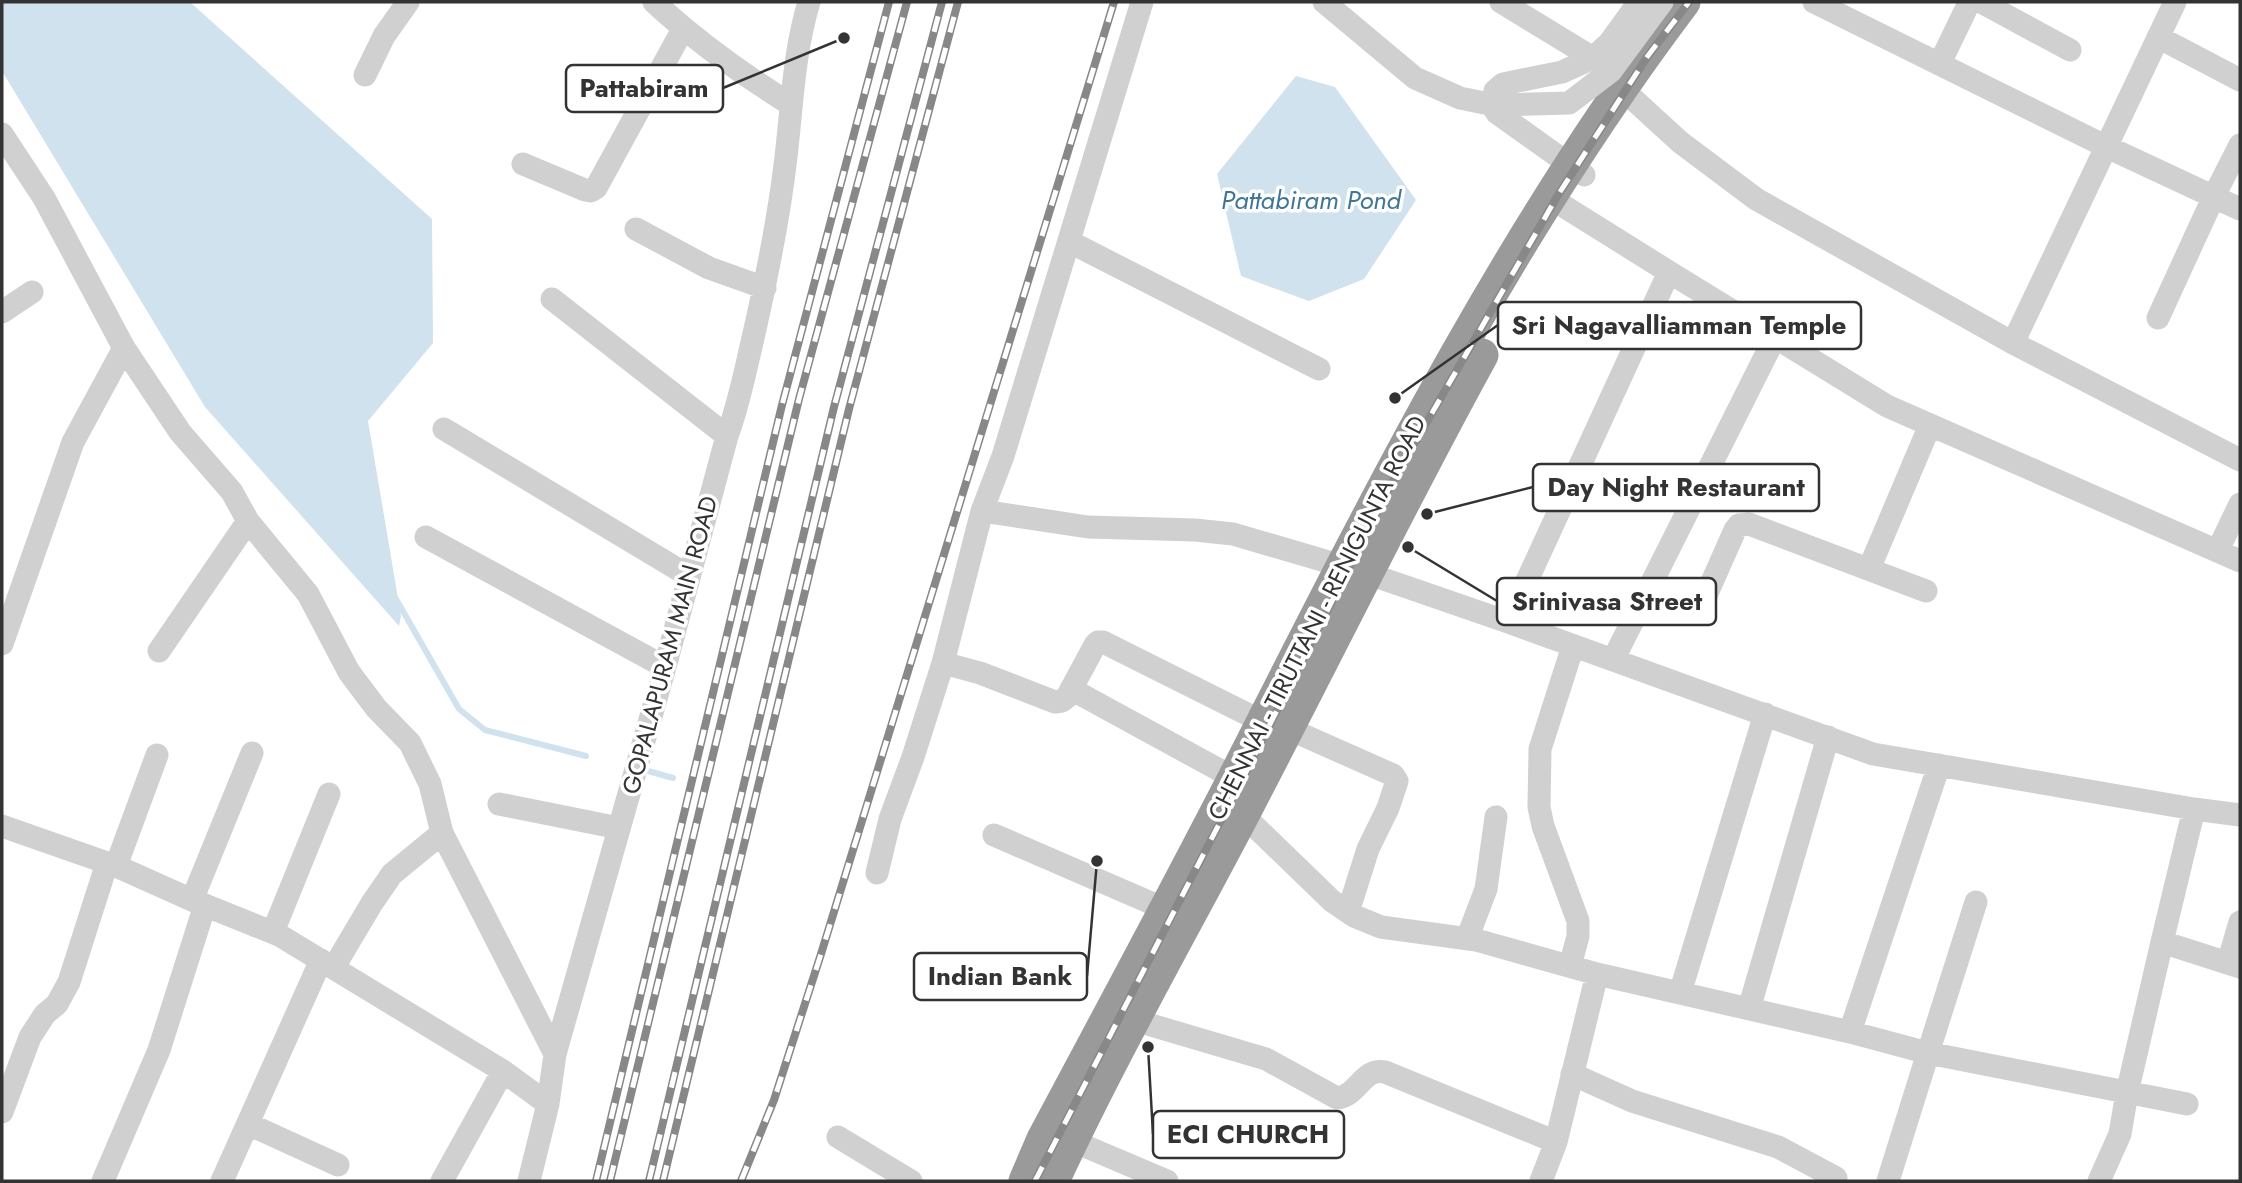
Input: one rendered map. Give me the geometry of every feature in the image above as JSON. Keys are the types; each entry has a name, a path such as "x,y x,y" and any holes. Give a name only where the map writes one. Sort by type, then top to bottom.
{"highway":[{"name":"CHENNAI - TIRUTTANI - RENIGUNTA ROAD","path":"1025,1181 1060,1136 1135,1020 1242,815 1275,725 1353,569 1416,424 1684,2"},
{"name":"CHENNAI - TIRUTTANI - RENIGUNTA ROAD","path":"1627,94 1651,70 1706,2"},
{"name":"CHENNAI - TIRUTTANI - RENIGUNTA ROAD","path":"1053,1181 1060,1136 1165,909 1234,778 1275,725"}],"street":[{"path":"365,75 384,36 408,2"},
{"path":"654,2 683,29 744,75 790,104"},
{"name":"GOPALAPURAM MAIN ROAD","path":"529,1181 548,1104 555,1054 665,667 727,436 737,410 765,288 785,166 790,104 801,30 809,2"},
{"path":"877,873 890,819 914,757 943,663 982,511 1003,456 1142,2"},
{"path":"1324,2 1415,78 1460,98 1494,104 1569,103 1611,72 1662,2"},
{"path":"1501,2 1593,58"},
{"path":"1577,170 1497,113 1494,108 1495,91 1503,84 1562,72 1593,58 1610,42 1639,2"},
{"path":"1814,2 2105,146 2240,209"},
{"path":"1940,63 1968,5 1972,2"},
{"path":"1980,2 2070,50"},
{"path":"2013,343 2175,2"},
{"path":"523,164 584,190 591,191 596,188 683,29"},
{"path":"2158,37 2240,80"},
{"path":"1627,94 1680,142 1756,200 2013,343 2240,460"},
{"path":"2,134 44,198 124,348 180,432 232,492 248,521 308,594 349,671 376,708 410,743 430,784 442,833 555,1054"},
{"path":"2158,318 2240,145"},
{"path":"1556,202 1887,406 2240,561"},
{"path":"636,229 709,268 765,288"},
{"path":"1070,242 1319,369"},
{"path":"1508,622 1668,272"},
{"path":"2,312 32,292"},
{"path":"552,299 727,436"},
{"path":"1613,660 1775,337"},
{"path":"2,644 73,442 124,348"},
{"path":"1869,569 1930,425"},
{"path":"444,429 689,576"},
{"path":"2218,550 2240,504"},
{"path":"982,511 1088,527 1195,530 1233,534 1353,569 1508,622 1873,754 2240,815"},
{"path":"159,651 248,521"},
{"path":"1700,609 1735,530 1744,523 1926,591"},
{"path":"426,537 665,667"},
{"path":"943,663 980,673 1052,702 1062,701 1095,645 1102,642 1275,725 1393,775 1397,781 1388,808 1368,849 1348,912"},
{"path":"1570,966 1578,936 1578,921 1543,826 1539,807 1541,749 1573,646"},
{"path":"1071,689 1234,778"},
{"path":"1680,993 1765,714"},
{"path":"1749,1009 1828,737"},
{"path":"103,1181 159,1051 198,903 252,753"},
{"path":"2,1112 8,1082 30,1037 45,1014 57,1004 69,982 111,865 157,755"},
{"path":"1850,1032 1939,765"},
{"path":"273,932 329,794"},
{"path":"499,804 619,828"},
{"path":"2099,1181 2120,1135 2127,1093 2194,809"},
{"path":"1242,815 1332,901 1348,912 1381,927 1467,939 1597,974 1850,1032 1928,1054 2187,1104"},
{"path":"1467,939 1486,889 1496,817"},
{"path":"3,829 111,865 273,932 503,1071 548,1104"},
{"path":"222,1181 327,964 392,874 442,833"},
{"path":"994,835 1165,909"},
{"path":"1888,1181 1976,902"},
{"path":"2162,942 2234,965 2240,922"},
{"path":"1541,1181 1556,1142 1597,974"},
{"path":"1135,1020 1266,1059 1337,1098 1348,1095 1370,1073 1377,1070 1385,1072 1556,1142"},
{"path":"442,1181 503,1071"},
{"path":"1572,1074 1632,1101 1778,1147 1839,1180"},
{"path":"248,1124 338,1165"},
{"path":"1060,1136 1167,1181"},
{"path":"838,1137 911,1181"}],"water":[{"path":"2,2 190,2 432,219 433,343 368,421 401,616 399,626 205,407 2,71"},
{"name":"Pattabiram Pond","path":"1296,76 1335,87 1416,200 1364,279 1309,301 1241,276 1217,174"}],"waterway":[{"path":"396,599 459,709 485,730 586,756"},
{"path":"648,771 673,778"}],"railway":[{"path":"596,1181 782,405 889,2"},
{"path":"610,1181 799,399 907,2"},
{"path":"649,1181 834,407 942,2"},
{"path":"663,1181 849,409 958,2"},
{"path":"741,1181 774,1100 821,954 1114,2"},
{"path":"1035,1181 1391,484 1558,195 1647,57 1689,2"}],"place":[{"name":"Pattabiram","path":"844,38"},
{"name":"Sri Nagavalliamman Temple","path":"1395,398"},
{"name":"Day Night Restaurant","path":"1427,514"},
{"name":"Srinivasa Street","path":"1408,547"},
{"name":"Indian Bank","path":"1097,861"},
{"name":"ECI CHURCH","path":"1148,1047"}]}
